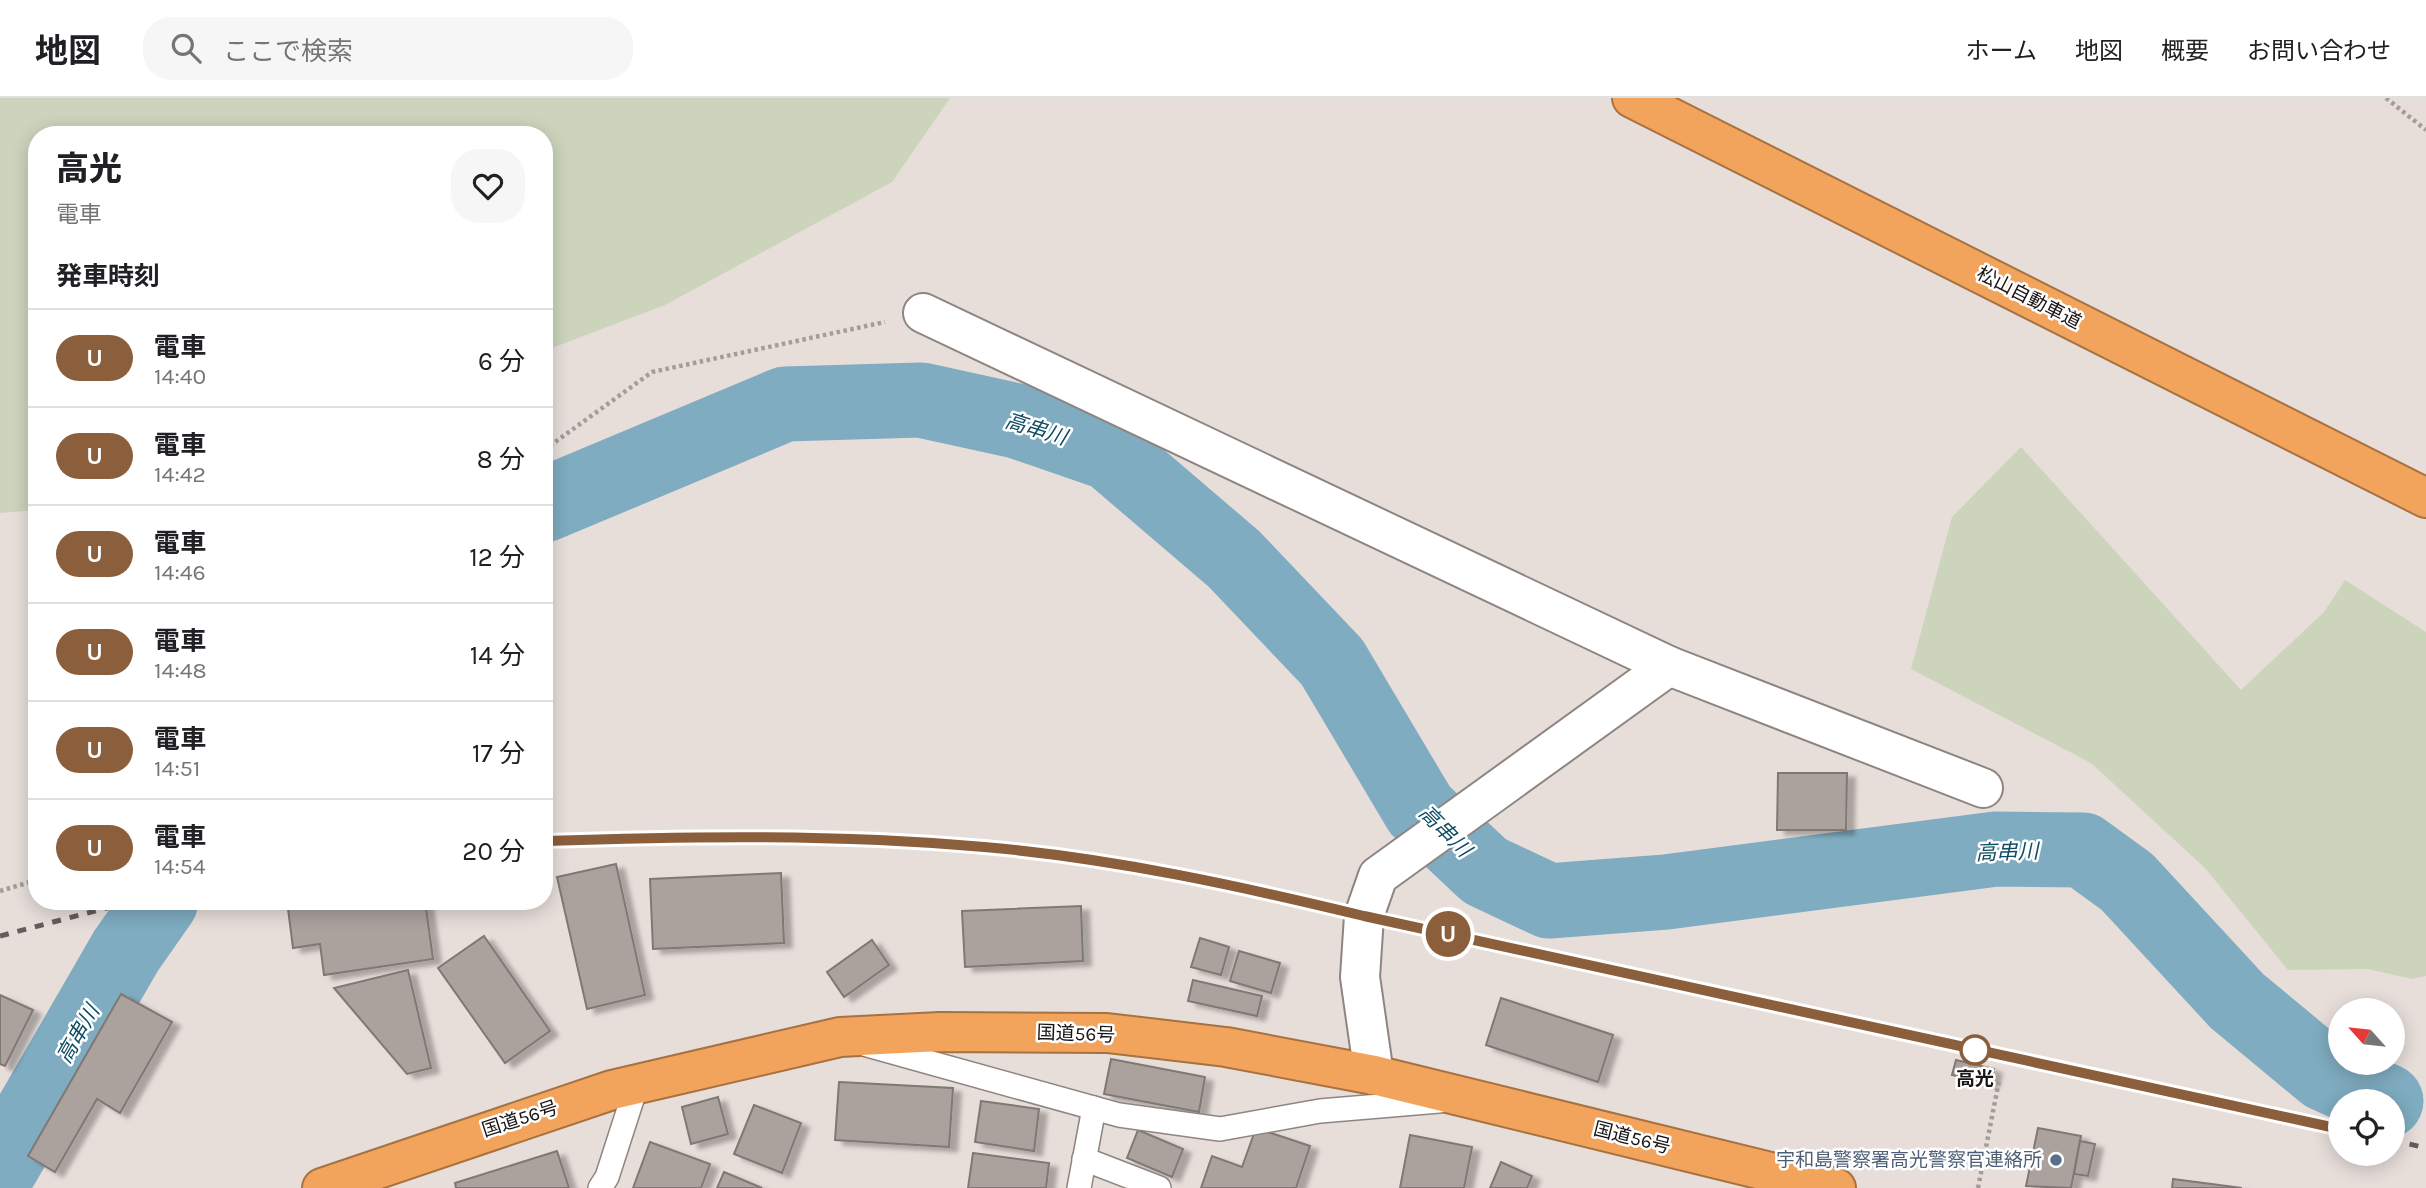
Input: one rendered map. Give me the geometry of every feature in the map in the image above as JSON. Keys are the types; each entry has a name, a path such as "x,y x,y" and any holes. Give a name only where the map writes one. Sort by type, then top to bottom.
{"highway":[{"name":"松山自動車道","path":"1632,98 2426,498"},
{"name":"国道56号","path":"322,1188 471,1135 637,1084 840,1037 940,1032 1107,1033 1226,1046 1374,1075 1836,1188"}],"street":[{"path":"923,313 1669,666 1983,788"},
{"path":"1374,1075 1360,977 1364,916 1378,876 1462,818 1669,666"}],"lane":[{"path":"840,1037 1119,1115 1220,1129 1320,1111 1474,1099"},
{"path":"600,1188 607,1177 637,1084"},
{"path":"1079,1188 1094,1108"},
{"path":"1084,1159 1158,1188"}],"path":[{"path":"2386,98 2426,130"},
{"path":"553,444 652,372 923,313"},
{"path":"0,891 28,883"},
{"path":"1978,1188 1999,1081"}],"green space":[{"path":"0,98 950,98 892,182 665,305 553,348 553,126 28,126 28,511 0,513"},
{"path":"2021,447 2241,690 2324,612 2345,580 2426,632 2426,976 2412,979 2368,969 2288,970 2205,868 2091,763 1911,669 1952,517"}],"building":[{"path":"1778,773 1847,773 1846,830 1777,830"},
{"path":"616,864 645,995 587,1009 557,877"},
{"path":"781,873 784,943 653,949 650,879"},
{"path":"1081,906 1083,961 965,967 962,911"},
{"path":"288,910 426,910 433,959 324,975 320,944 293,948"},
{"path":"484,936 550,1031 505,1063 438,968"},
{"path":"1200,938 1229,947 1221,975 1191,967"},
{"path":"872,940 889,965 844,997 827,972"},
{"path":"1239,951 1280,963 1271,993 1230,981"},
{"path":"408,970 431,1068 407,1074 334,988"},
{"path":"1193,980 1262,996 1257,1016 1188,1001"},
{"path":"121,994 172,1022 120,1113 97,1099 55,1172 28,1156"},
{"path":"0,995 33,1010 5,1066 0,1064"},
{"path":"1501,998 1613,1035 1598,1082 1486,1045"},
{"path":"1111,1059 1205,1077 1199,1112 1104,1094"},
{"path":"1956,1060 1994,1069 1991,1083 1952,1075"},
{"path":"839,1082 953,1088 949,1147 835,1140"},
{"path":"718,1097 728,1134 691,1144 682,1107"},
{"path":"981,1101 1039,1109 1034,1151 975,1142"},
{"path":"754,1105 801,1123 782,1173 734,1154"},
{"path":"1256,1128 1310,1146 1296,1188 1201,1188 1212,1156 1242,1167"},
{"path":"2038,1128 2081,1136 2071,1188 2026,1186"},
{"path":"1138,1130 1183,1149 1172,1177 1127,1158"},
{"path":"1410,1135 1472,1147 1464,1188 1400,1188"},
{"path":"2080,1141 2095,1144 2088,1176 2074,1174"},
{"path":"650,1142 710,1164 701,1188 633,1188"},
{"path":"557,1151 569,1188 456,1188 455,1183"},
{"path":"973,1153 1049,1163 1046,1188 968,1188"},
{"path":"1501,1162 1532,1176 1527,1188 1490,1188"},
{"path":"724,1172 762,1188 717,1188"},
{"path":"2173,1179 2242,1188 2172,1188"}],"waterway":[{"name":"高串川","path":"553,501 785,404 921,400 1017,421 1110,453 1234,559 1332,662 1420,810 1485,871 1549,901 1666,892 1996,849 2083,850 2127,882 2237,1001 2325,1074 2359,1089"},
{"name":"高串川","path":"0,1169 126,951 155,910"}],"railway":[{"path":"553,841 709,837 819,838 984,847 1080,858 1176,874 1270,894 2328,1126"},
{"path":"0,936 99,910"},
{"path":"2405,1143 2426,1148"}],"train":[{"name":"U","path":"553,841 737,835 985,847 1124,867 1254,889 1364,916 2328,1126"}],"place":[{"name":"高光","path":"1975,1050"},
{"name":"宇和島警察署高光警察官連絡所","path":"2056,1160"}]}
